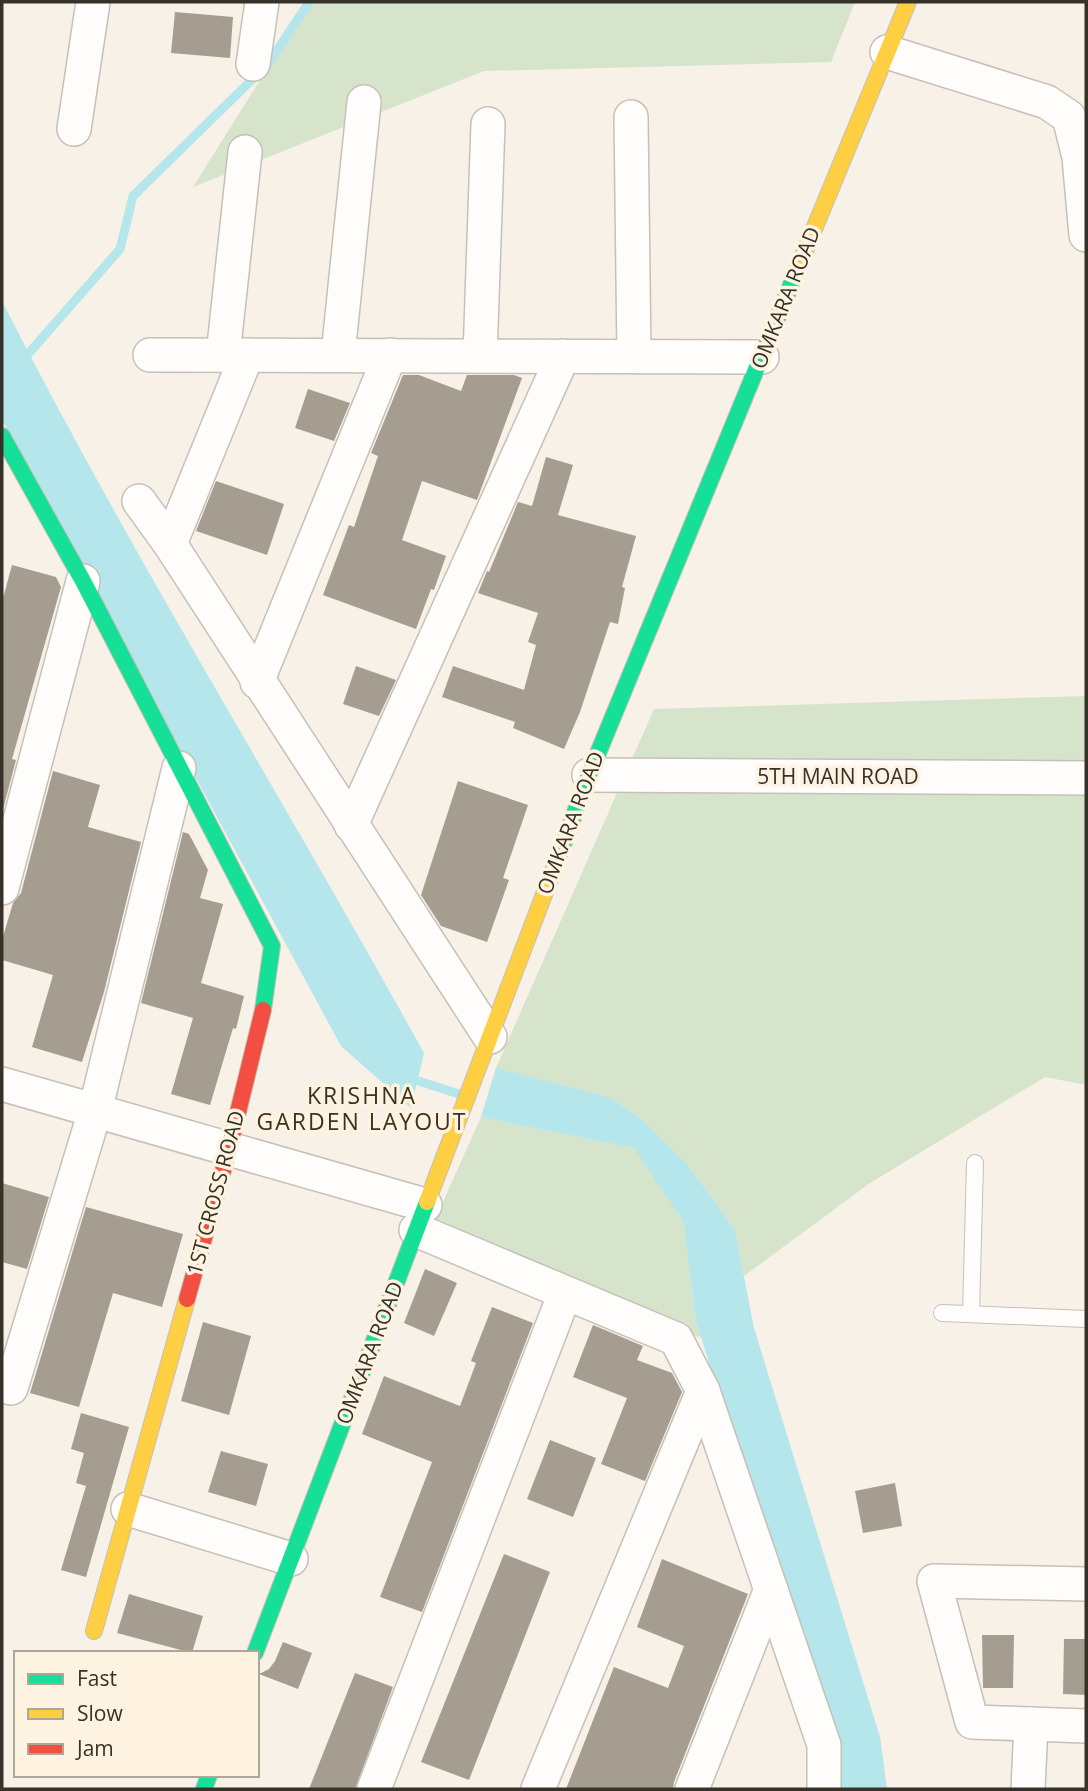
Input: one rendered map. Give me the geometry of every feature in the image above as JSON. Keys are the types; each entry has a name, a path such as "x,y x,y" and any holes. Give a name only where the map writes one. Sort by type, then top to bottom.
{"street":[{"path":"74,129 93,2"},
{"path":"253,64 262,2"},
{"name":"OMKARA ROAD","path":"257,1651 589,775 908,2"},
{"path":"887,52 1047,102 1069,117 1079,157 1086,235"},
{"path":"338,355 364,102"},
{"path":"631,117 634,356"},
{"path":"480,356 488,124"},
{"path":"170,544 235,355 245,152"},
{"path":"150,355 762,357"},
{"path":"257,682 390,355"},
{"path":"351,825 563,356"},
{"name":"1ST CROSS ROAD","path":"2,436 83,581 272,946 265,1003 229,1149 94,1631"},
{"path":"139,501 170,544 351,825 485,1048"},
{"path":"2,888 83,581"},
{"path":"11,1388 95,1111 179,768"},
{"name":"5TH MAIN ROAD","path":"589,775 1086,778"},
{"path":"2,1084 229,1149 421,1218 565,1293 676,1339 704,1391 824,1745 824,1789"},
{"path":"374,1789 565,1293"},
{"path":"538,1789 704,1391"},
{"path":"128,1509 291,1559"},
{"path":"1086,1584 934,1581 972,1722 1086,1726"},
{"path":"692,1789 771,1589"},
{"path":"1028,1789 1031,1724"}],"lane":[{"path":"971,1314 975,1163"},
{"path":"942,1313 1086,1319"}],"green space":[{"path":"309,2 855,2 831,62 484,71 193,187"},
{"path":"1086,696 1086,1085 1045,1077 870,1183 744,1276 735,1230 688,1165 496,1068 654,709"},
{"path":"481,1117 635,1148 683,1221 696,1322 701,1338 430,1231"}],"water":[{"path":"2,301 103,491 424,1053 411,1108 341,1046 2,420"},
{"path":"496,1068 608,1097 639,1117 688,1165 735,1230 754,1328 880,1737 887,1789 835,1789 836,1757 696,1322 683,1221 634,1148 481,1117"}],"building":[{"path":"175,12 233,17 230,58 171,53"},
{"path":"403,375 419,375 461,391 467,375 514,375 522,378 477,500 422,481 402,540 446,556 416,629 323,595 349,525 354,527 378,456 371,453"},
{"path":"308,389 350,403 334,441 295,428"},
{"path":"546,457 573,465 558,515 636,536 622,587 625,588 618,624 610,622 580,712 564,749 513,728 515,722 442,697 453,666 524,690 536,645 528,642 538,613 478,593 518,502 532,506"},
{"path":"216,481 284,504 267,555 196,531"},
{"path":"12,565 56,577 61,587 12,759 16,760 2,813 2,602"},
{"path":"356,666 396,680 379,716 343,704"},
{"path":"53,771 100,785 88,827 141,842 104,992 82,1062 32,1047 53,975 2,960 2,940 13,903 21,893"},
{"path":"458,781 528,805 503,878 509,880 487,942 441,926 421,895"},
{"path":"183,832 189,834 208,870 200,898 223,904 201,983 244,996 236,1029 233,1028 210,1105 171,1094 193,1018 141,1003"},
{"path":"2,1183 49,1197 27,1269 2,1262"},
{"path":"86,1207 183,1234 162,1307 113,1293 79,1407 30,1393"},
{"path":"425,1269 457,1283 434,1336 404,1323"},
{"path":"492,1307 533,1323 422,1612 380,1597 432,1462 362,1434 384,1376 460,1406 476,1363 471,1361"},
{"path":"203,1322 251,1336 229,1415 181,1401"},
{"path":"593,1325 643,1346 637,1360 672,1373 682,1392 645,1481 601,1464 627,1398 573,1377"},
{"path":"81,1413 129,1427 86,1577 61,1570 86,1486 76,1483 84,1453 71,1449"},
{"path":"550,1440 596,1458 573,1517 527,1499"},
{"path":"221,1451 268,1464 256,1506 208,1492"},
{"path":"895,1483 902,1526 863,1533 855,1491"},
{"path":"504,1554 550,1572 469,1780 421,1762"},
{"path":"662,1559 748,1594 673,1789 566,1789 614,1667 668,1688 684,1646 637,1627"},
{"path":"129,1594 203,1616 193,1651 117,1633"},
{"path":"982,1635 1014,1635 1013,1688 983,1688"},
{"path":"1064,1639 1086,1639 1086,1695 1063,1694"},
{"path":"283,1642 312,1653 298,1689 259,1674 269,1669 275,1661"},
{"path":"355,1673 393,1687 355,1789 309,1789"}],"waterway":[{"path":"22,361 120,249 133,196 268,64 309,2"},
{"path":"406,1077 459,1094"}],"traffic: fast":[{"path":"553,871 589,775 800,263"},
{"path":"2,436 83,581 272,946 263,1010"},
{"path":"256,1651 427,1202"},
{"path":"204,1789 208,1777"}],"traffic: slow":[{"path":"800,263 908,2"},
{"path":"427,1202 553,871"},
{"path":"94,1631 187,1299"}],"traffic: jam":[{"path":"187,1299 229,1149 263,1010"}],"district":[{"name":"KRISHNA GARDEN LAYOUT","path":"362,1109"}]}
